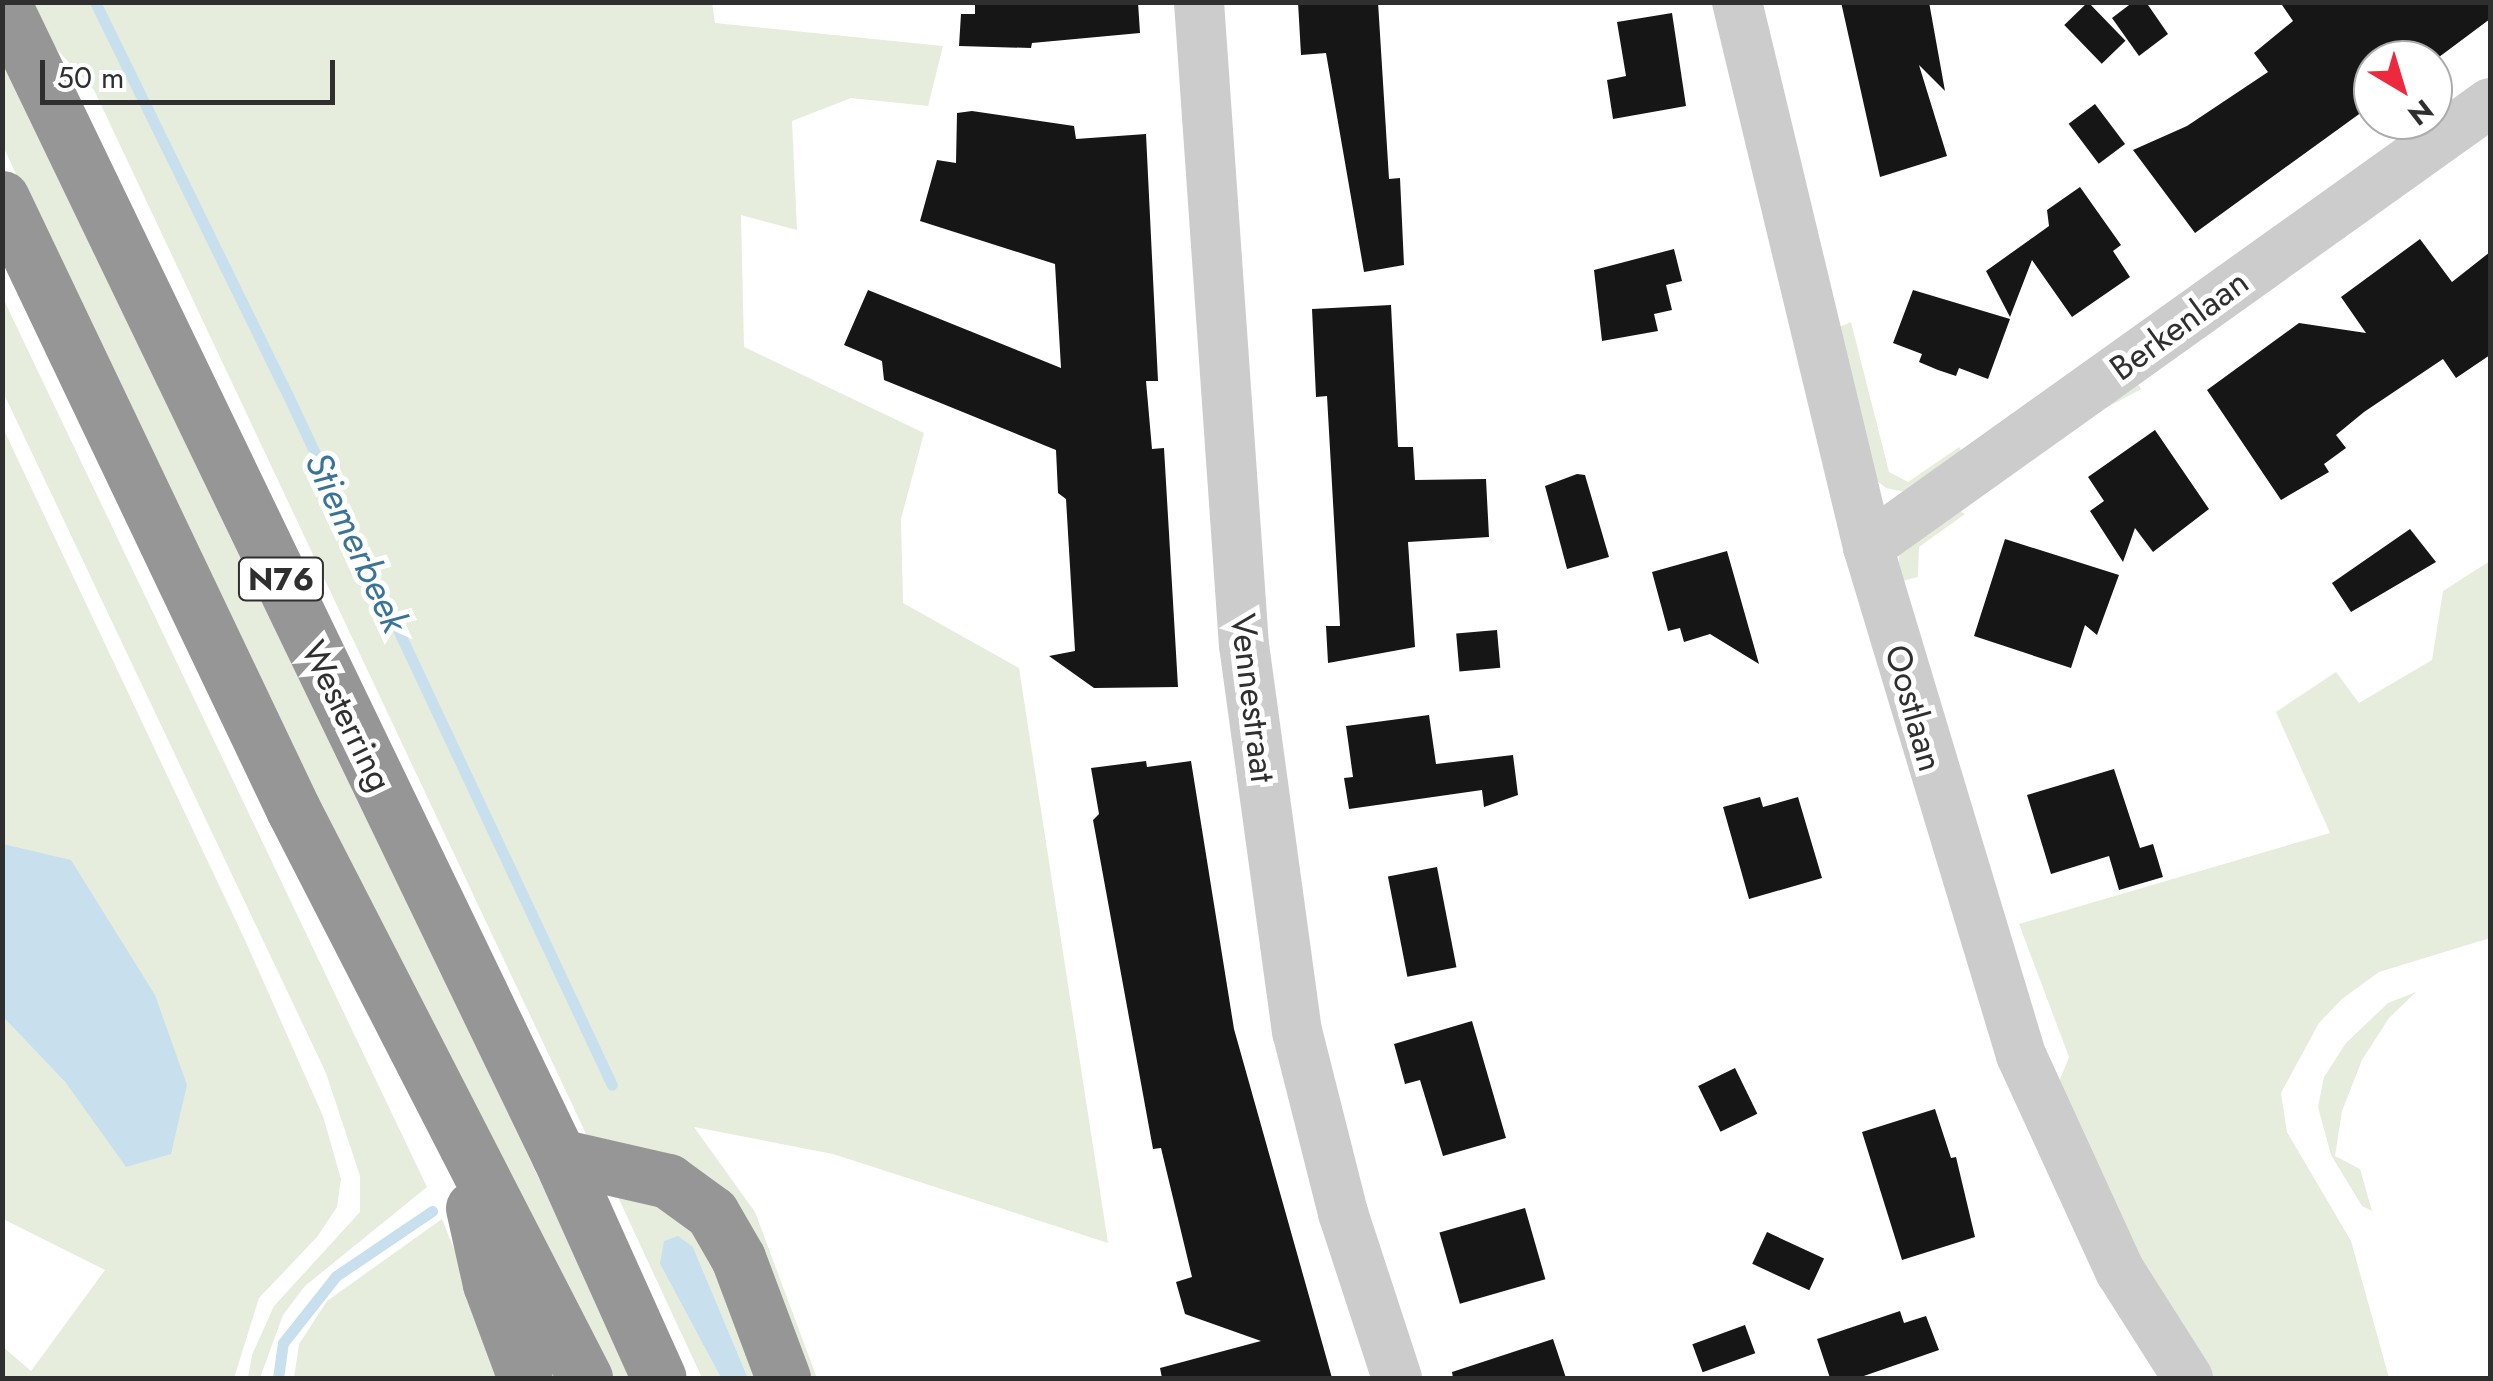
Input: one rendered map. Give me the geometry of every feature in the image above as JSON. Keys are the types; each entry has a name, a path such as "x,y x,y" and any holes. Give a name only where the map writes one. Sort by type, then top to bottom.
{"highway":[{"name":"Westerring","path":"2,2 559,1156 654,1369"},
{"name":"N76","path":"2,198 293,808 585,1378"},
{"path":"458,1136 490,1284 525,1378"},
{"path":"559,1156 668,1181 712,1213 738,1258 783,1378"}],"street":[{"name":"Vennestraat","path":"1200,2 1244,645 1297,1031 1344,1213 1398,1378"},
{"name":"Oostlaan","path":"1738,2 1868,547 2021,1055 2120,1271 2188,1378"},
{"name":"Berkenlaan","path":"1868,547 2490,103"}],"green space":[{"path":"712,2 715,23 943,46 928,106 851,98 792,121 797,230 741,215 744,347 924,433 901,519 903,603 1019,668 1108,1243 833,1154 694,1127 755,1212 817,1378 803,1378 747,1236 587,1136 94,90 51,43 29,3"},
{"path":"2,58 633,1378 609,1378 382,937 95,345 3,146"},
{"path":"3,298 427,1187 305,1286 283,1315 260,1378 248,1378 252,1355 274,1306 360,1212 360,1176 326,1073 3,392"},
{"path":"1851,322 1889,472 1908,482 1959,447 1965,457 1910,493 1886,488 1871,476 1830,331"},
{"path":"2134,376 2141,389 2033,447 2026,433"},
{"path":"3,428 245,940 323,1116 341,1179 337,1207 317,1237 259,1298 234,1378 3,1378 2,1346 31,1371 105,1270 3,1219 3,1017 66,1083 17,850 3,844"},
{"path":"1952,506 1965,514 1919,547 1918,577 1895,583 1901,547"},
{"path":"2490,561 2490,938 2379,972 2342,999 2319,1023 2281,1093 2287,1132 2351,1241 2389,1378 2213,1378 2131,1257 2053,1097 2069,1057 2019,924 2330,833 2276,712 2336,672 2359,703 2432,660 2443,591"},
{"path":"2416,992 2389,1018 2362,1060 2342,1111 2335,1156 2360,1169 2372,1211 2362,1206 2331,1155 2318,1107 2324,1077 2346,1043 2388,1003"},
{"path":"611,1182 659,1196 704,1235 766,1378 748,1378 693,1247 660,1264 721,1378 702,1378"},
{"path":"442,1219 506,1378 294,1378 299,1344 327,1301"}],"water":[{"path":"3,844 71,860 155,995 187,1085 171,1154 126,1167 66,1083 3,1017"},
{"path":"678,1236 693,1247 748,1378 721,1378 660,1264 664,1241"}],"building":[{"path":"975,2 1138,2 1140,33 1032,43 1031,48 959,46 961,14 975,14"},
{"path":"1298,2 1378,2 1389,179 1400,178 1404,265 1364,272 1326,53 1301,55"},
{"path":"1841,2 1929,2 1945,91 1919,65 1947,156 1880,177"},
{"path":"2088,2 2126,41 2102,64 2064,25"},
{"path":"2133,2 2146,2 2168,34 2139,56 2112,18"},
{"path":"2280,2 2490,2 2490,19 2453,47 2453,40 2353,40 2353,118 2195,233 2133,150 2187,126 2268,72 2254,53 2293,21"},
{"path":"1672,13 1686,106 1613,119 1607,80 1626,76 1617,22"},
{"path":"2095,104 2125,144 2099,164 2069,124"},
{"path":"972,111 1074,126 1076,139 1146,134 1158,381 1146,381 1152,449 1164,448 1178,687 1094,688 1049,656 1075,651 1066,499 1058,493 1056,450 884,380 882,361 844,345 868,290 1061,368 1055,264 920,221 937,160 956,163 957,113"},
{"path":"2080,187 2121,245 2113,251 2130,277 2072,317 2032,260 2010,317 1986,271 2049,226 2047,210"},
{"path":"2420,239 2452,282 2490,252 2490,355 2456,378 2443,359 2364,412 2336,435 2346,448 2324,464 2329,472 2281,500 2207,390 2299,323 2366,333 2341,297"},
{"path":"1674,249 1682,281 1666,285 1672,310 1654,314 1658,331 1602,341 1594,270"},
{"path":"1913,290 2010,319 1988,379 1959,368 1956,376 1938,370 1919,362 1922,354 1893,343"},
{"path":"1391,305 1398,447 1413,447 1415,480 1486,479 1489,537 1408,542 1415,647 1328,663 1326,626 1340,626 1327,396 1316,397 1312,309"},
{"path":"2155,430 2209,509 2153,552 2135,528 2123,562 2090,511 2104,501 2088,477"},
{"path":"1577,474 1585,475 1609,557 1567,569 1545,486"},
{"path":"2410,529 2436,562 2351,612 2332,583"},
{"path":"2005,539 2119,575 2097,635 2085,625 2071,668 1974,636"},
{"path":"1727,551 1759,664 1710,634 1684,642 1680,628 1668,631 1652,572"},
{"path":"1497,630 1500,668 1459,671 1456,634"},
{"path":"1429,715 1436,764 1513,755 1518,795 1484,807 1482,790 1349,809 1344,778 1353,777 1346,726"},
{"path":"1146,761 1147,767 1191,761 1234,1029 1332,1378 1162,1378 1160,1368 1261,1341 1185,1314 1176,1282 1192,1277 1161,1148 1153,1149 1093,820 1099,814 1091,768"},
{"path":"2114,769 2140,848 2153,844 2163,877 2119,890 2109,856 2051,874 2027,795"},
{"path":"1760,797 1763,807 1798,797 1822,878 1749,899 1723,807"},
{"path":"1437,867 1456,967 1407,977 1388,877"},
{"path":"1472,1021 1506,1138 1443,1156 1420,1080 1405,1084 1394,1044"},
{"path":"1735,1068 1757,1114 1721,1132 1698,1086"},
{"path":"1935,1109 1951,1158 1956,1157 1975,1237 1902,1260 1862,1132"},
{"path":"1525,1208 1545,1279 1460,1304 1439,1233"},
{"path":"1767,1232 1824,1259 1809,1290 1752,1264"},
{"path":"1900,1311 1904,1323 1926,1316 1939,1350 1858,1378 1830,1378 1817,1339"},
{"path":"1745,1325 1755,1353 1703,1372 1692,1344"},
{"path":"1553,1339 1566,1378 1453,1378 1452,1372"}],"waterway":[{"name":"Stiemerbeek","path":"95,2 283,385 612,1085"},
{"name":"Stiemerbeek","path":"278,1378 283,1343 336,1276 432,1211"}]}
